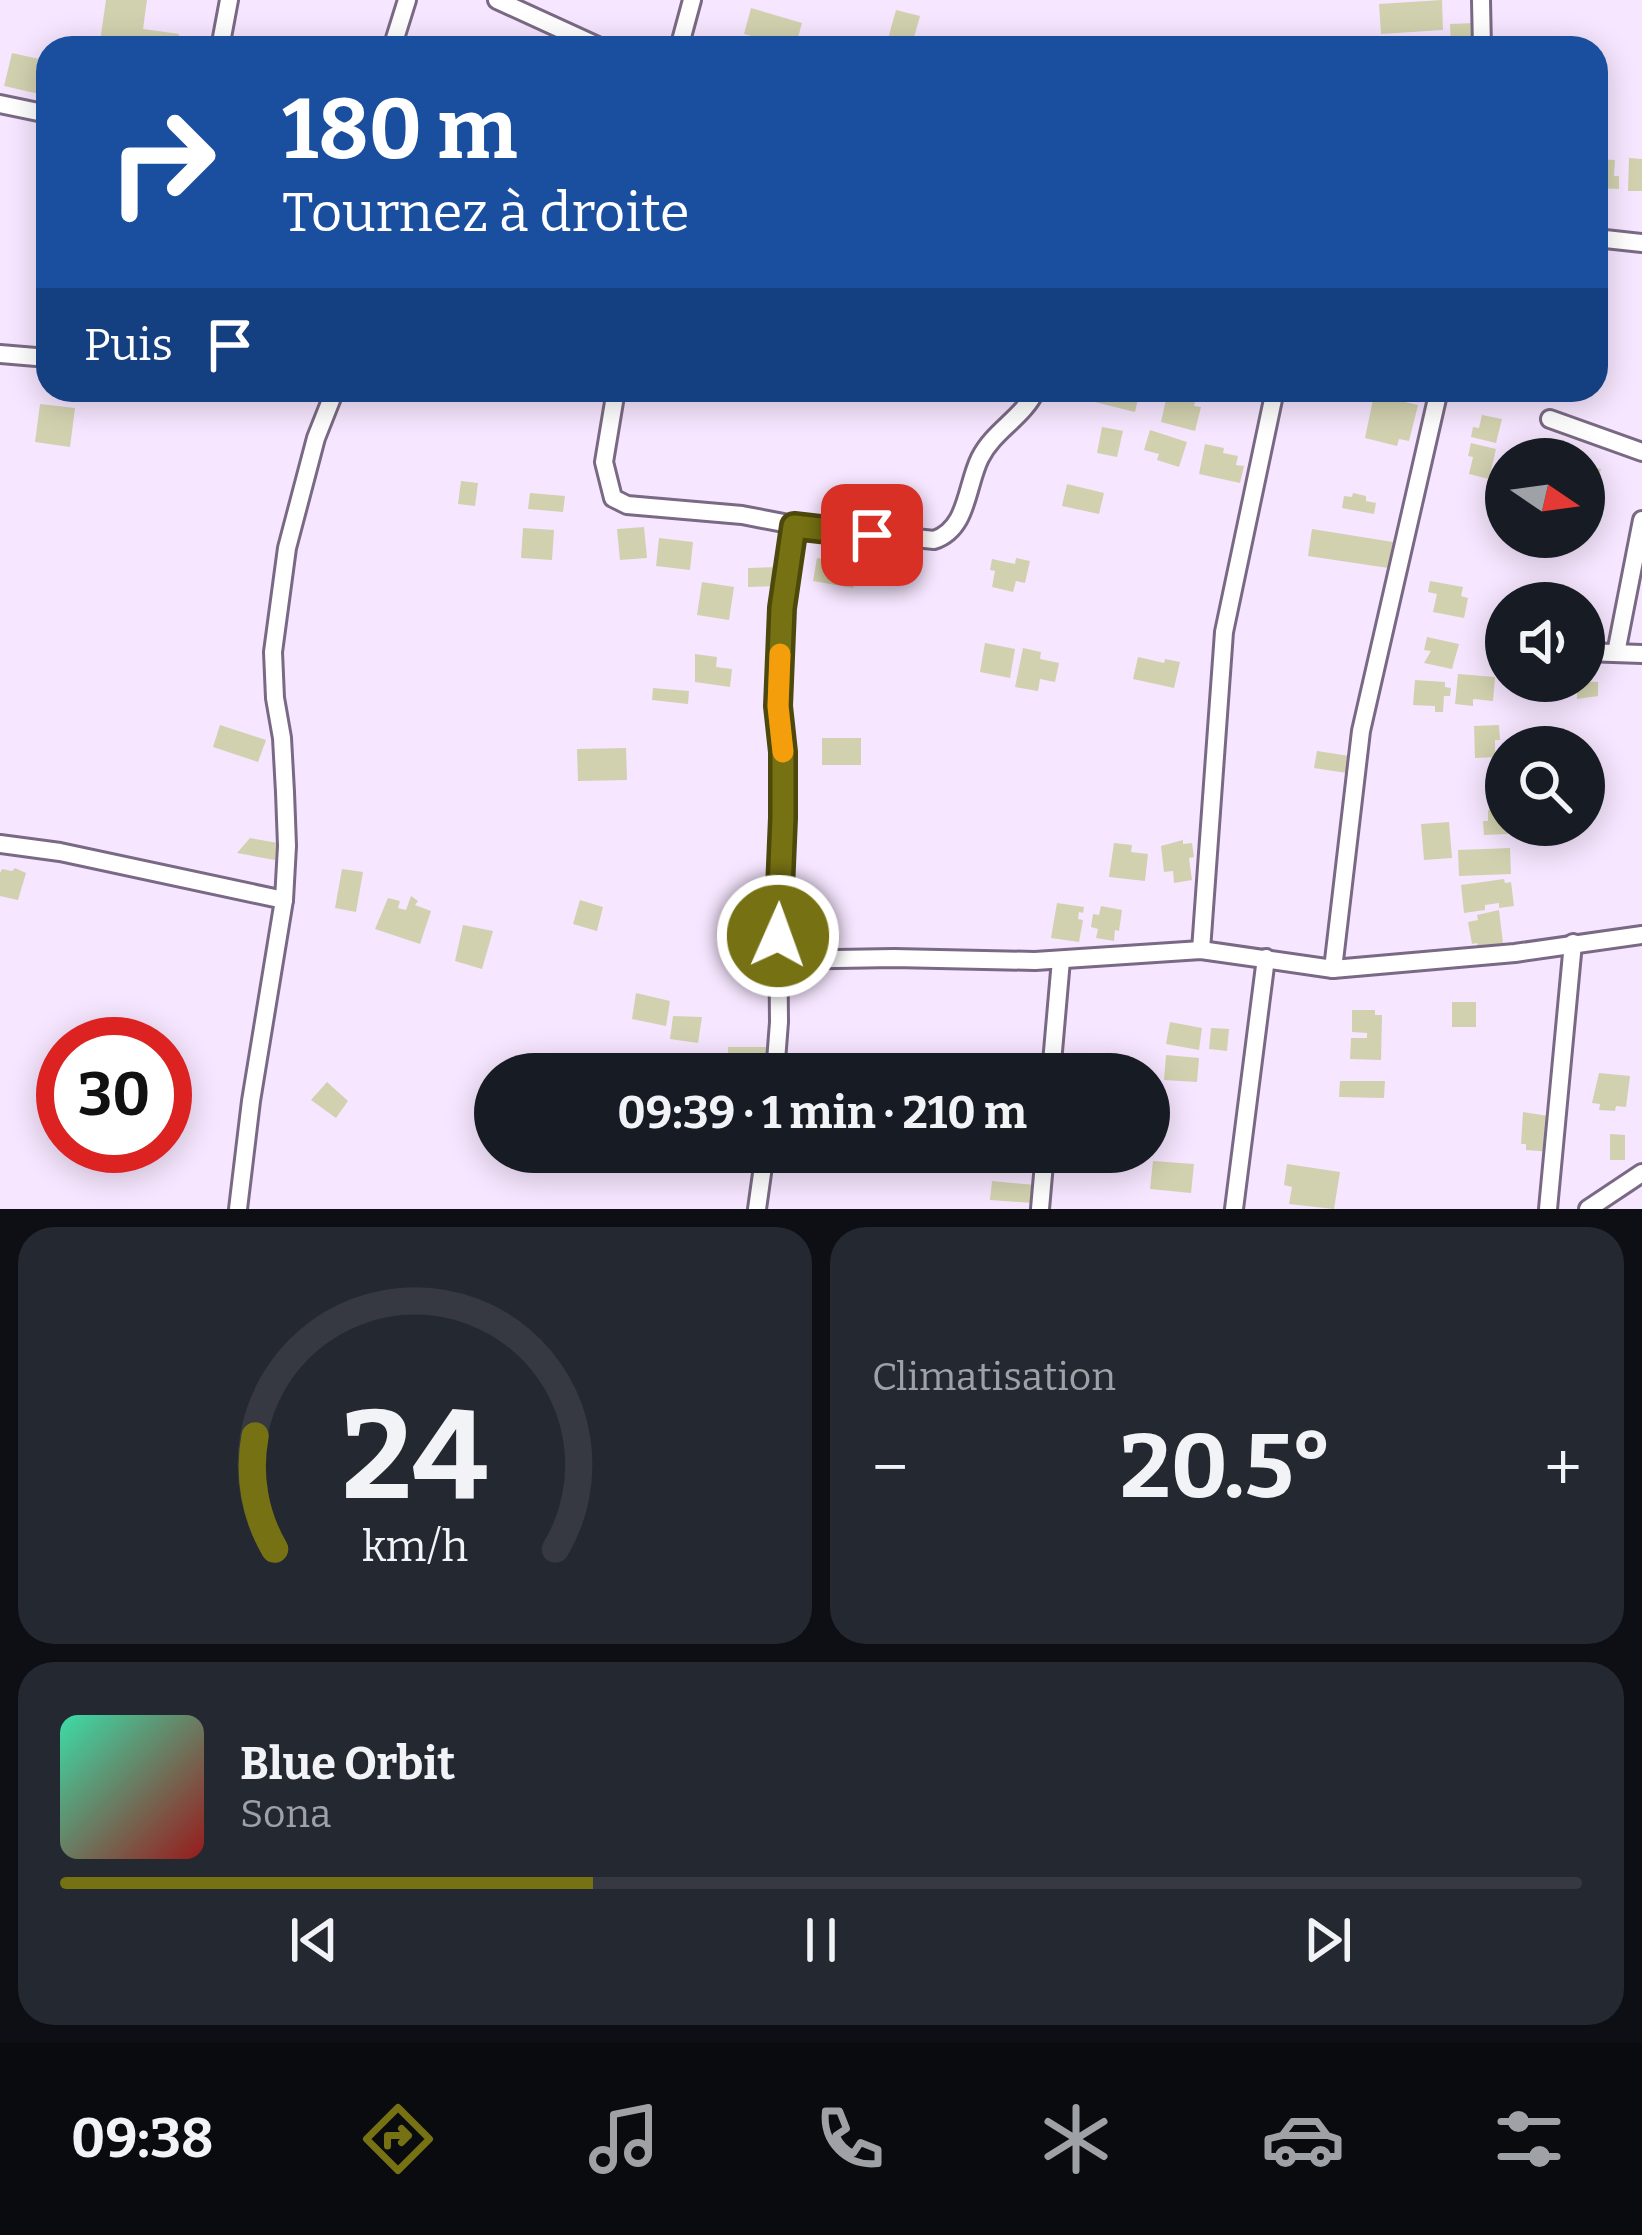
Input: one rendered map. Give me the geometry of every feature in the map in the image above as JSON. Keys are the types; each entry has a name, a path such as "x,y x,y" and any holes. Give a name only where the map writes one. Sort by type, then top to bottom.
{"street":[{"path":"222,36 229,0"},
{"path":"396,36 406,0"},
{"path":"496,0 576,36"},
{"path":"682,36 692,0"},
{"path":"1481,0 1482,36"},
{"path":"0,104 36,112"},
{"path":"1608,239 1642,243"},
{"path":"0,354 36,357"},
{"path":"238,1209 284,901 285,792 273,652 286,548 330,402"},
{"path":"614,402 604,462 613,498 627,505 742,515 794,526 912,539 943,537 952,530 989,441 1028,402"},
{"path":"1201,950 1224,632 1272,402"},
{"path":"1333,969 1361,731 1436,402"},
{"path":"1550,419 1642,452"},
{"path":"1616,653 1642,520"},
{"path":"777,1053 783,818 778,687 782,608 794,526"},
{"path":"1605,653 1642,654"},
{"path":"0,844 60,852 284,901"},
{"path":"778,960 1061,960 1201,950 1333,969 1515,953 1642,935"},
{"path":"1548,1209 1573,943"},
{"path":"1234,1209 1266,958"},
{"path":"1053,1053 1061,960"},
{"path":"758,1209 762,1173"},
{"path":"1040,1209 1043,1173"},
{"path":"1588,1209 1642,1173"}],"building":[{"path":"106,0 147,0 143,29 179,34 179,36 101,36"},
{"path":"1442,0 1443,30 1381,34 1379,4"},
{"path":"751,8 802,23 798,36 744,34"},
{"path":"896,10 920,16 914,36 889,36"},
{"path":"1476,23 1477,36 1450,36 1450,24"},
{"path":"12,53 36,58 36,93 4,86"},
{"path":"1629,158 1642,159 1642,191 1628,191"},
{"path":"1608,160 1615,160 1619,189 1608,189"},
{"path":"1095,402 1137,402 1135,412"},
{"path":"1165,402 1195,402 1194,406 1201,407 1195,431 1161,422"},
{"path":"1373,402 1418,405 1409,441 1399,439 1397,446 1365,438"},
{"path":"40,404 75,408 70,447 35,442"},
{"path":"1482,415 1502,419 1497,438 1471,437 1473,427 1479,428"},
{"path":"1102,427 1123,431 1117,457 1097,453"},
{"path":"1150,430 1187,442 1179,467 1144,450"},
{"path":"1471,443 1485,446 1485,478 1469,474 1473,457 1468,456"},
{"path":"1205,444 1238,456 1236,465 1244,466 1240,483 1199,474"},
{"path":"461,481 478,483 475,506 458,504"},
{"path":"1067,484 1104,493 1099,514 1062,506"},
{"path":"530,493 565,496 563,512 528,509"},
{"path":"1353,493 1376,503 1374,514 1342,508 1344,496"},
{"path":"831,497 854,502 849,528 826,524"},
{"path":"644,527 647,558 620,560 617,529"},
{"path":"523,528 554,530 552,560 521,558"},
{"path":"1312,529 1399,543 1395,569 1308,556"},
{"path":"659,538 693,542 690,570 656,566"},
{"path":"817,558 857,564 853,588 813,581"},
{"path":"1016,558 1030,561 1025,583 1016,581 1013,592 992,587 992,559 1015,564"},
{"path":"783,567 784,586 748,587 748,568"},
{"path":"1430,581 1463,587 1461,596 1468,598 1464,618 1433,612 1437,594 1428,592"},
{"path":"702,582 734,587 729,620 697,615"},
{"path":"1427,637 1459,644 1452,669 1424,663 1431,651 1424,650"},
{"path":"985,643 1015,649 1010,678 980,672"},
{"path":"1023,648 1041,652 1040,659 1059,663 1055,682 1040,679 1038,691 1015,687"},
{"path":"695,654 717,657 716,667 732,669 730,687 695,682"},
{"path":"1138,657 1180,662 1174,688 1133,679"},
{"path":"1458,674 1485,676 1485,700 1473,699 1473,706 1455,704"},
{"path":"1415,680 1445,682 1451,688 1450,696 1444,696 1443,712 1435,712 1435,706 1413,705"},
{"path":"653,688 689,691 688,704 652,700"},
{"path":"220,725 266,740 258,762 213,747"},
{"path":"1499,725 1485,726 1485,758 1475,758 1474,726"},
{"path":"822,738 861,738 861,765 822,765"},
{"path":"626,748 627,780 578,781 577,749"},
{"path":"1317,751 1356,757 1353,774 1314,768"},
{"path":"1449,822 1452,858 1424,860 1421,824"},
{"path":"250,838 278,843 275,860 237,853"},
{"path":"1183,840 1183,844 1192,843 1192,880 1174,883 1173,871 1164,872 1161,846"},
{"path":"1114,843 1132,845 1131,852 1148,854 1145,881 1109,877"},
{"path":"1510,848 1511,874 1459,876 1458,850"},
{"path":"2,869 26,873 18,900 0,896"},
{"path":"342,869 363,872 356,912 335,908"},
{"path":"1511,882 1514,906 1499,908 1499,903 1464,913 1461,885"},
{"path":"411,896 418,901 415,905 431,911 420,944 375,929 388,898 400,901 398,908 406,910"},
{"path":"580,900 603,907 597,931 573,924"},
{"path":"1057,903 1084,907 1078,919 1083,920 1079,942 1051,938"},
{"path":"1101,906 1122,910 1114,941 1096,938 1098,929 1091,927 1093,914 1099,915"},
{"path":"1499,910 1503,943 1478,948 1477,943 1472,944 1468,922"},
{"path":"463,925 493,931 482,969 455,961"},
{"path":"636,993 670,1001 666,1026 632,1019"},
{"path":"1452,1002 1476,1002 1476,1027 1452,1027"},
{"path":"1352,1010 1375,1010 1375,1015 1382,1015 1381,1060 1350,1059 1351,1038 1367,1038 1367,1033 1352,1032"},
{"path":"673,1016 702,1017 698,1043 670,1039"},
{"path":"1170,1022 1202,1028 1199,1050 1166,1044"},
{"path":"1211,1028 1229,1029 1227,1051 1209,1049"},
{"path":"728,1047 771,1047 771,1053 728,1053"},
{"path":"1170,1055 1199,1058 1197,1082 1170,1080"},
{"path":"1599,1073 1630,1076 1626,1107 1599,1110 1600,1104 1592,1103"},
{"path":"1340,1081 1385,1081 1384,1098 1339,1097"},
{"path":"327,1082 348,1101 336,1118 311,1100"},
{"path":"1523,1112 1555,1117 1552,1152 1526,1150 1526,1144 1521,1144"},
{"path":"1610,1134 1625,1135 1625,1160 1610,1160"},
{"path":"1170,1162 1194,1164 1191,1193 1150,1189 1152,1173 1170,1173"},
{"path":"1287,1164 1340,1172 1334,1209 1289,1204 1292,1187 1284,1185"},
{"path":"992,1181 1035,1185 1033,1203 990,1200"}],"slow traffic":[{"path":"780,654 783,752"}],"route":[{"path":"778,936 783,818 778,706 782,608 794,526 872,535"}]}
